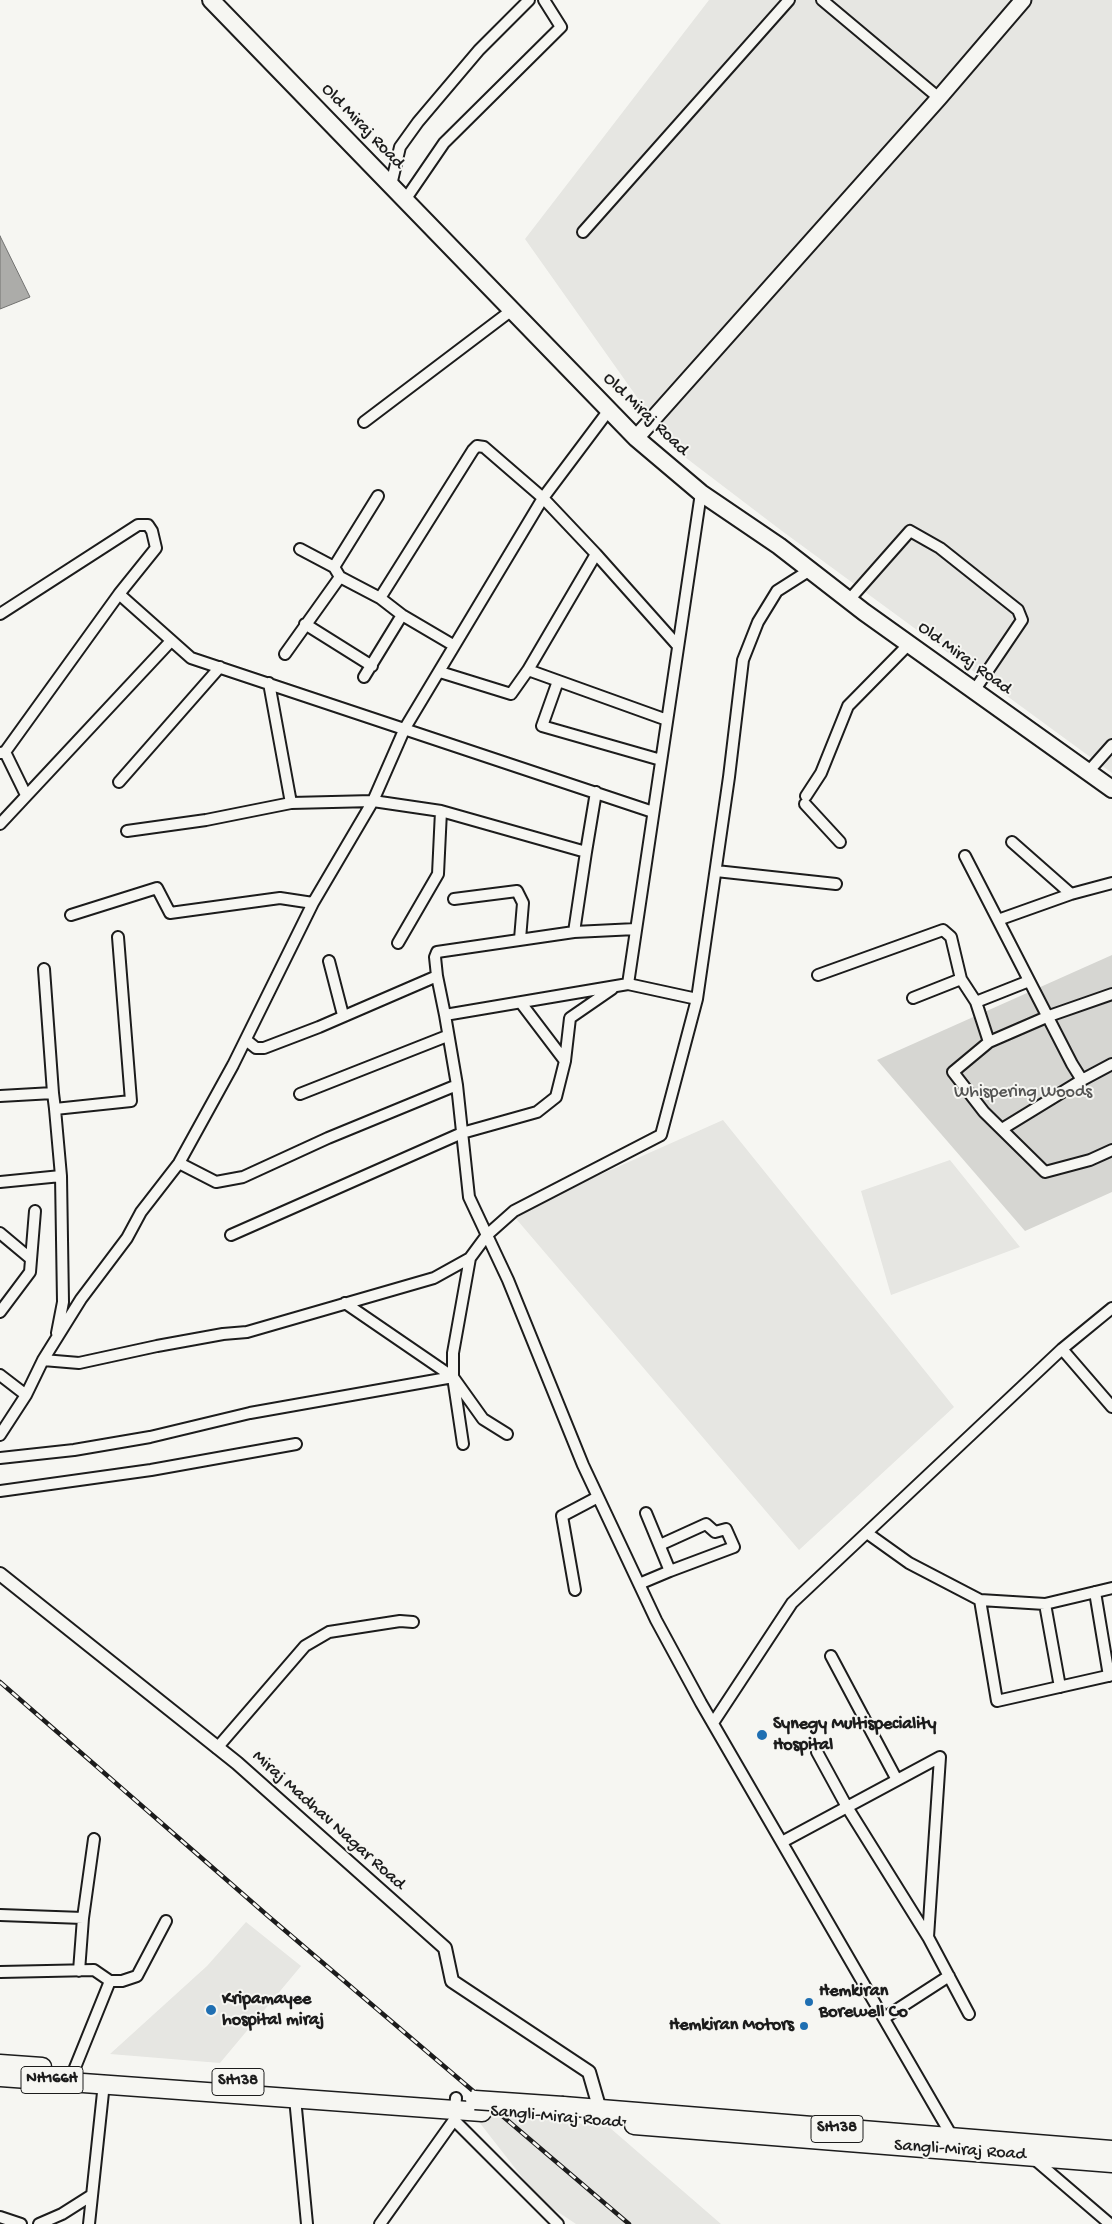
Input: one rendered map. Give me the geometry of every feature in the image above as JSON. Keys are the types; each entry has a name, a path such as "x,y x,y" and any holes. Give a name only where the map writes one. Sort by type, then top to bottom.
{"highway":[{"name":"Sangli-Miraj Road","path":"0,2064 455,2109"},
{"name":"Sangli-Miraj Road","path":"0,2077 455,2109 478,2106 569,2115 1027,2150 1112,2150"},
{"name":"Sangli-Miraj Road","path":"569,2115 600,2110 953,2138 1112,2163"}],"main road":[{"name":"Old Miraj Road","path":"211,0 636,438 701,493 780,546 909,644 1112,789"},
{"path":"636,438 939,98 1023,0"}],"street":[{"path":"391,185 400,147 418,122 479,50 529,0"},
{"path":"405,200 444,143 561,27 544,0"},
{"path":"583,232 789,0"},
{"path":"822,0 939,98"},
{"path":"364,422 512,310"},
{"path":"0,1435 26,1395 43,1360 80,1299 127,1238 141,1212 179,1163 246,1040 313,904 373,801 405,728 440,672 453,645 464,631 543,498 609,410"},
{"path":"380,598 477,446 484,446 543,498 678,646"},
{"path":"628,984 701,493"},
{"path":"334,567 378,496"},
{"path":"0,614 88,555 138,525 148,525 152,531 156,548 119,594 2,752 26,794"},
{"path":"849,600 910,532 940,548 1018,610 1022,620 974,691"},
{"path":"300,549 334,567 340,577 380,598 402,615 453,645"},
{"path":"440,672 511,694 528,670 596,554"},
{"path":"43,1360 79,1363 157,1346 223,1334 248,1332 434,1278 470,1258 487,1235 514,1211 661,1135 697,999 730,777 743,660 758,622 777,591 810,570"},
{"path":"285,654 340,577"},
{"path":"119,594 191,658 653,812"},
{"path":"364,677 402,615"},
{"path":"305,624 372,666"},
{"path":"0,824 171,640"},
{"path":"840,842 805,800 821,773 848,706 909,644"},
{"path":"119,782 220,667"},
{"path":"528,670 667,720"},
{"path":"558,681 542,726 661,760"},
{"path":"269,683 291,803"},
{"path":"1088,772 1112,745"},
{"path":"574,932 596,792"},
{"path":"128,831 206,820 291,803 373,801 441,811 586,852"},
{"path":"398,943 438,874 441,811"},
{"path":"1012,842 1071,894"},
{"path":"965,856 1082,1080"},
{"path":"716,871 836,884"},
{"path":"998,920 1071,894 1112,883"},
{"path":"71,915 158,888 170,913 280,898 313,904"},
{"path":"454,899 517,891 523,903 520,939"},
{"path":"636,929 574,932 437,952 435,957 437,976 456,1085 469,1196 508,1280 598,1497 638,1584 687,1678 953,2138"},
{"path":"818,975 943,930 951,936 961,978 976,1002 989,1042"},
{"path":"55,1110 131,1101 118,937"},
{"path":"329,961 343,1015"},
{"path":"44,969 61,1176 63,1302 56,1339"},
{"path":"246,1040 256,1048 264,1048 319,1027 437,976"},
{"path":"914,998 961,978"},
{"path":"976,1002 1029,981"},
{"path":"445,1014 628,984 697,999"},
{"path":"231,1235 462,1133 537,1112 556,1097 565,1060 570,1018 617,986"},
{"path":"1112,994 1049,1016 989,1042 953,1072 984,1112 1045,1172 1090,1160 1112,1150"},
{"path":"521,1003 565,1060"},
{"path":"300,1094 448,1036"},
{"path":"1002,1130 1082,1080 1112,1064"},
{"path":"179,1163 216,1182 243,1177 328,1138 456,1085"},
{"path":"0,1096 53,1094"},
{"path":"0,1182 61,1176"},
{"path":"0,1312 30,1272 34,1211"},
{"path":"0,1233 31,1259"},
{"path":"463,1444 453,1377 453,1353 470,1258"},
{"path":"345,1303 453,1377 484,1419 507,1434"},
{"path":"714,1724 792,1603 1062,1349 1110,1310"},
{"path":"1062,1349 1112,1407"},
{"path":"0,1375 26,1395"},
{"path":"0,1458 74,1450 150,1437 250,1414 453,1377"},
{"path":"0,1491 151,1470 296,1444"},
{"path":"575,1590 562,1516 598,1497"},
{"path":"646,1513 670,1571"},
{"path":"638,1584 734,1547 726,1529 715,1532 706,1524 662,1544"},
{"path":"867,1533 909,1563 980,1600 1045,1604 1112,1588"},
{"name":"Miraj Madhav Nagar Road","path":"0,1574 237,1763 445,1948 452,1981 589,2072 600,2110"},
{"path":"980,1600 997,1701 1110,1675 1095,1592"},
{"path":"1045,1604 1060,1687"},
{"path":"217,1748 305,1646 329,1632 400,1621 413,1622"},
{"path":"831,1656 897,1780"},
{"path":"818,1752 847,1807 928,1937 969,2014"},
{"path":"782,1842 940,1757 928,1937"},
{"path":"79,1971 83,1918 94,1839"},
{"path":"0,1915 83,1918"},
{"path":"0,1972 94,1970 110,1981 122,1981 137,1976 166,1921"},
{"path":"884,2018 949,1976"},
{"path":"74,2070 110,1981"},
{"path":"89,2224 104,2084"},
{"path":"295,2098 307,2224"},
{"path":"380,2224 455,2109 558,2224"},
{"path":"1027,2150 1110,2224"},
{"path":"38,2224 62,2214 92,2195"},
{"path":"0,2217 21,2224"}],"shaded area":[{"path":"709,0 1112,0 1112,773 782,531 673,448 525,239"},
{"path":"0,236 30,297 0,309"},
{"path":"723,1120 954,1407 799,1550 512,1214"},
{"path":"950,1160 1020,1247 891,1295 861,1191"},
{"name":"Kripamayee hospital miraj","path":"246,1922 301,1966 220,2063 110,2054 207,1966"},
{"path":"482,2112 609,2127 721,2224 576,2224 540,2200 472,2113"}],"green space":[{"name":"Whispering Woods","path":"1112,955 1112,1192 1025,1231 877,1060"}],"railway":[{"path":"0,1682 268,1916 629,2224"}],"place":[{"name":"Synegy Multispeciality Hospital","path":"762,1735"},
{"name":"Hemkiran Borewell Co","path":"809,2002"},
{"name":"Kripamayee hospital miraj","path":"211,2010"},
{"name":"Hemkiran Motors","path":"804,2026"}]}
